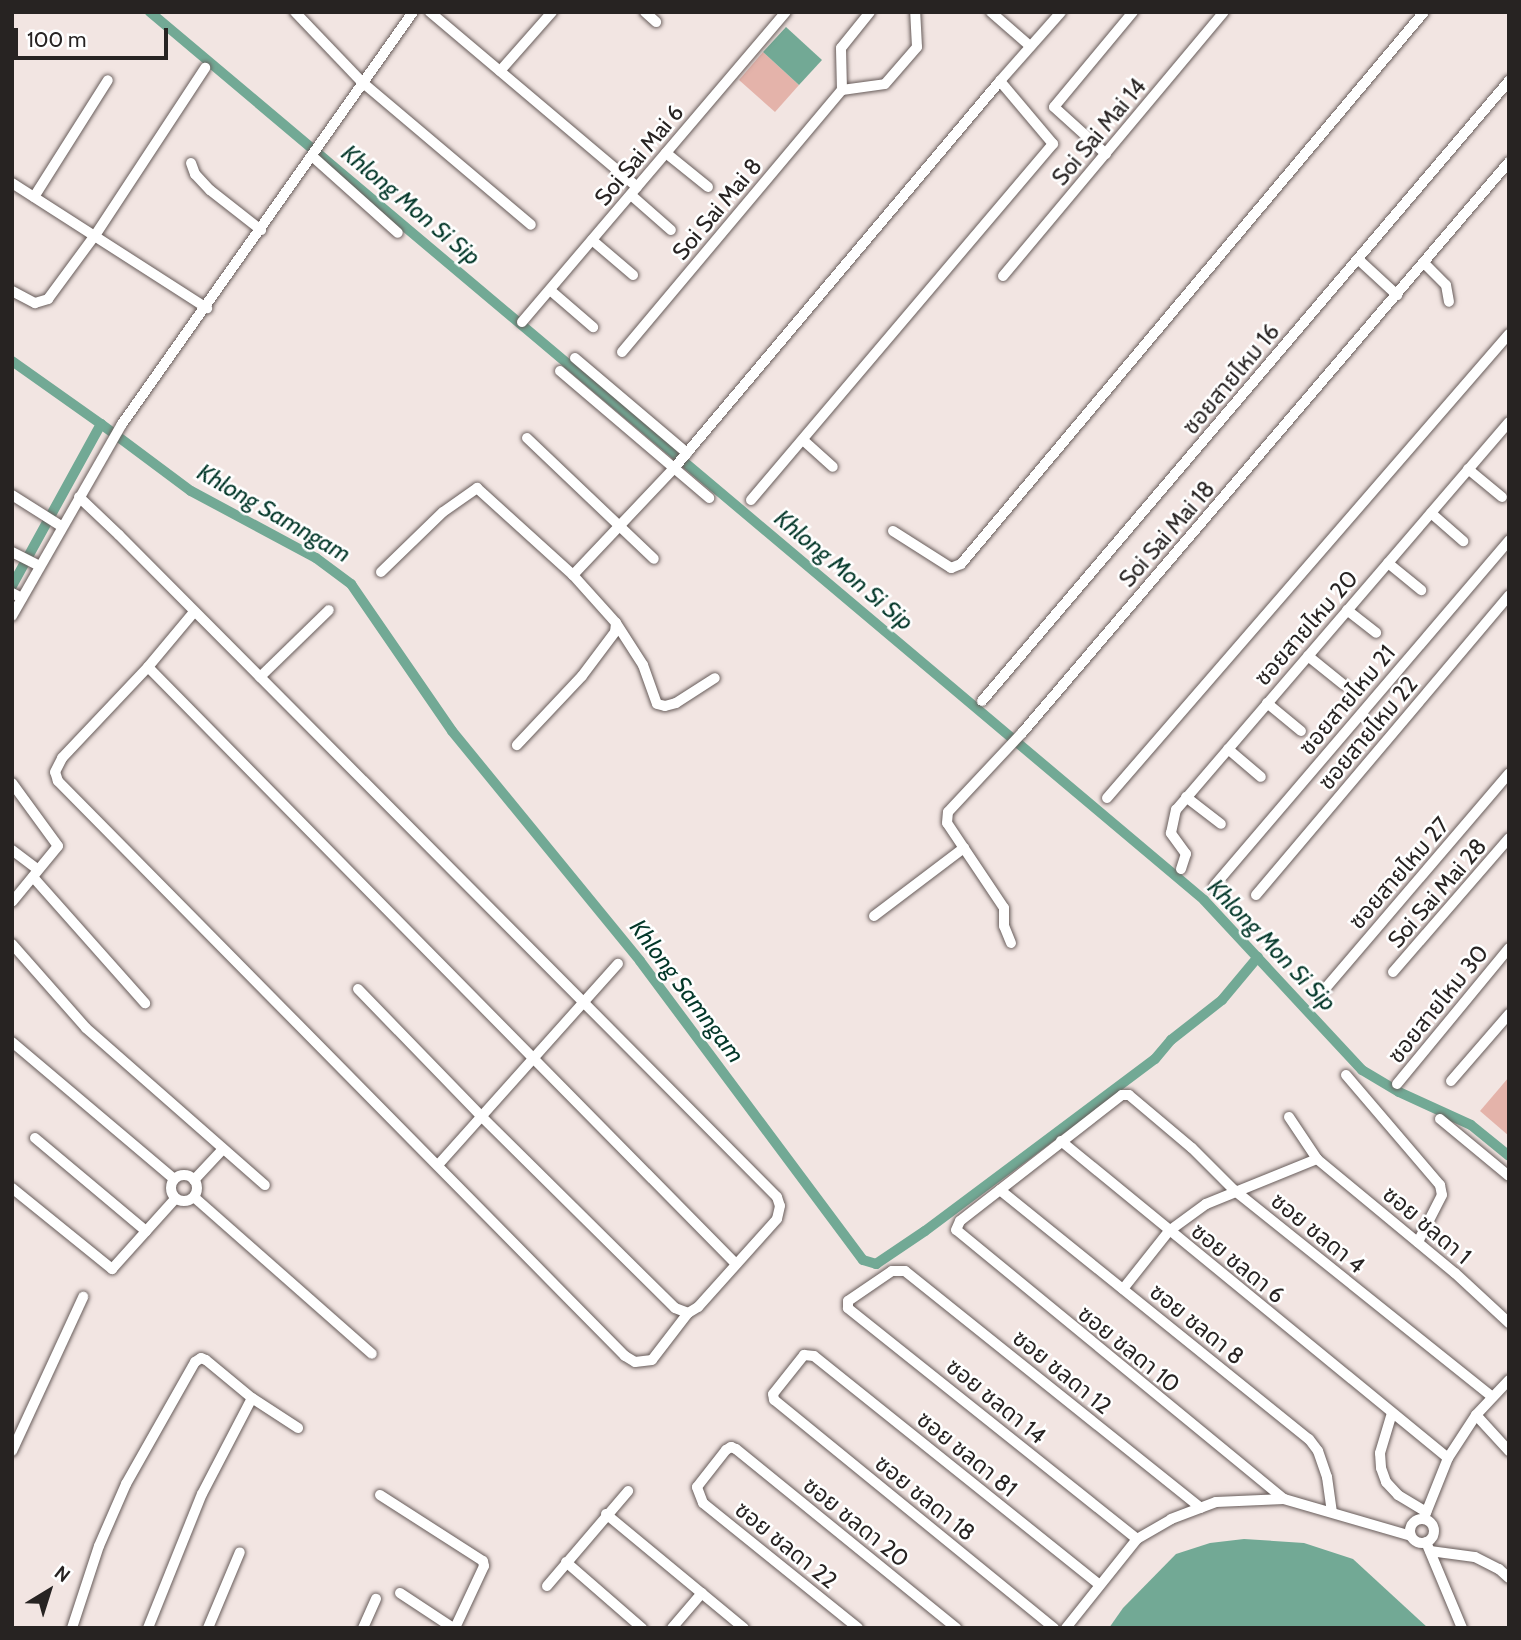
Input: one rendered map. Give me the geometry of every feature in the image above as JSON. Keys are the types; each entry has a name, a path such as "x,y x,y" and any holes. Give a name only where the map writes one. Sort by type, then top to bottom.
{"street":[{"path":"295,12 362,82 531,225"},
{"path":"12,616 18,596 59,524 79,497 122,424 207,308 413,12"},
{"path":"430,12 634,191 671,230"},
{"path":"500,71 552,12"},
{"path":"645,12 656,22"},
{"name":"Soi Sai Mai 6","path":"522,322 786,12"},
{"path":"870,12 841,48 842,90 885,84 917,47 915,12"},
{"path":"991,12 1030,46"},
{"path":"573,575 686,455 1061,12"},
{"path":"1106,154 1054,107 1133,12"},
{"name":"Soi Sai Mai 14","path":"1003,276 1224,12"},
{"path":"893,531 951,568 961,564 1424,12"},
{"path":"12,291 35,303 45,302 96,234 205,68"},
{"path":"34,197 108,80"},
{"path":"751,500 1053,144 1000,81"},
{"name":"ซอยสายไหม 16","path":"982,701 1509,81"},
{"name":"Soi Sai Mai 8","path":"622,352 842,90"},
{"path":"666,153 708,187"},
{"path":"313,155 398,233"},
{"name":"Soi Sai Mai 18","path":"1012,943 1004,926 1004,908 947,823 946,815 1022,733 1509,162"},
{"path":"191,163 195,174 210,190 261,230"},
{"path":"12,183 96,234 207,308"},
{"path":"592,240 633,275"},
{"path":"1359,260 1397,295"},
{"path":"1424,263 1446,285 1449,302"},
{"path":"550,290 593,327"},
{"path":"1107,798 1509,334"},
{"path":"575,359 686,455"},
{"path":"560,371 709,498"},
{"name":"ซอยสายไหม 20","path":"1181,869 1186,854 1171,836 1176,810 1509,423"},
{"path":"527,438 654,559"},
{"path":"803,440 833,467"},
{"path":"1468,469 1502,497"},
{"path":"381,572 443,512 477,488 573,575 616,623 643,666 657,704 665,706 676,703 715,678"},
{"path":"12,495 59,524"},
{"path":"79,497 260,677 776,1197 780,1206 777,1219 698,1307 688,1313 652,1360 635,1362 607,1338 237,965 58,780 55,772 62,758 148,667 194,612"},
{"path":"1431,513 1463,541"},
{"name":"ซอยสายไหม 21","path":"1214,886 1509,540"},
{"path":"15,553 38,565"},
{"path":"1388,563 1421,590"},
{"name":"ซอยสายไหม 22","path":"1256,895 1509,596"},
{"path":"260,677 329,610"},
{"path":"1347,610 1376,633"},
{"path":"517,744 582,676 615,632 616,623"},
{"path":"1308,656 1344,685"},
{"path":"148,667 736,1264"},
{"path":"1267,703 1301,731"},
{"path":"1228,749 1261,777"},
{"name":"ซอยสายไหม 27","path":"1318,997 1509,773"},
{"path":"12,783 58,846 12,902"},
{"path":"1186,797 1221,824"},
{"name":"Soi Sai Mai 28","path":"1393,972 1509,838"},
{"path":"874,916 964,848"},
{"path":"12,850 35,873 145,1003"},
{"path":"12,944 86,1028 265,1185"},
{"name":"ซอยสายไหม 30","path":"1397,1084 1509,948"},
{"path":"438,1165 483,1118 618,964"},
{"path":"358,989 483,1118 675,1308 688,1313"},
{"path":"1451,1081 1509,1014"},
{"path":"12,1042 174,1179"},
{"path":"1346,1075 1440,1185 1441,1195 1418,1242"},
{"name":"ซอย ชลดา 4","path":"1061,1141 1125,1094 1192,1148 1234,1190 1492,1397"},
{"name":"ซอย ชลดา 1","path":"1289,1117 1317,1159 1418,1242 1509,1323"},
{"path":"1440,1119 1509,1176"},
{"path":"35,1138 146,1231"},
{"path":"1000,1190 1061,1141"},
{"name":"ซอย ชลดา 6","path":"1061,1141 1448,1458"},
{"path":"194,1180 223,1149"},
{"path":"1123,1289 1169,1231 1206,1204 1234,1190 1317,1159"},
{"path":"186,1175 194,1180 197,1189 194,1197 187,1202 175,1199 170,1191 174,1179 186,1175"},
{"path":"12,1188 112,1269 175,1199"},
{"name":"ซอย ชลดา 10","path":"1000,1190 957,1225 959,1235 1284,1499"},
{"name":"ซอย ชลดา 8","path":"1000,1190 1308,1438 1318,1451 1327,1477 1332,1513"},
{"path":"194,1197 372,1353"},
{"name":"ซอย ชลดา 14","path":"899,1269 859,1290 848,1301 848,1307 1138,1539"},
{"name":"ซอย ชลดา 12","path":"899,1269 916,1279 1201,1508"},
{"path":"12,1451 83,1297"},
{"name":"ซอย ชลดา 18","path":"809,1353 772,1397 1055,1628"},
{"name":"ซอย ชลดา 81","path":"809,1353 1100,1585"},
{"path":"72,1628 99,1546 126,1484 195,1362 201,1358 206,1360 252,1398 298,1428"},
{"path":"1411,1536 1413,1521 1425,1515 1448,1458 1476,1415 1509,1380"},
{"path":"148,1628 202,1494 252,1398"},
{"path":"1392,1413 1380,1453 1381,1468 1386,1482 1398,1495 1425,1515 1434,1530 1428,1547 1462,1628"},
{"path":"1476,1415 1509,1451"},
{"name":"ซอย ชลดา 22","path":"731,1447 697,1487 706,1506 858,1628"},
{"name":"ซอย ชลดา 20","path":"731,1447 956,1628"},
{"path":"547,1586 628,1491"},
{"path":"380,1495 483,1560 484,1566 454,1628 400,1593"},
{"path":"1066,1628 1138,1539 1171,1519 1216,1502 1284,1499 1411,1536 1428,1547 1475,1557 1499,1569 1509,1578"},
{"path":"606,1514 744,1628"},
{"path":"208,1628 240,1552"},
{"path":"566,1562 642,1628"},
{"path":"672,1628 702,1592"},
{"path":"363,1628 376,1599"}],"shaded area":[{"path":"786,27 822,60 799,85 763,52"},
{"path":"763,52 799,85 775,112 739,80"},
{"path":"1509,1077 1509,1136 1480,1111"},
{"path":"1244,1539 1304,1543 1353,1559 1428,1628 1109,1628 1123,1608 1176,1554 1210,1543"}],"waterway":[{"name":"Khlong Mon Si Sip","path":"150,12 1204,900 1362,1070 1399,1092 1471,1125 1509,1156"},
{"name":"Khlong Samngam","path":"12,361 101,424 12,586"},
{"name":"Khlong Samngam","path":"101,424 191,491 316,558 351,584 452,731 640,961 863,1260 876,1264 925,1231 1155,1059 1171,1040 1222,1000 1258,957"}]}
